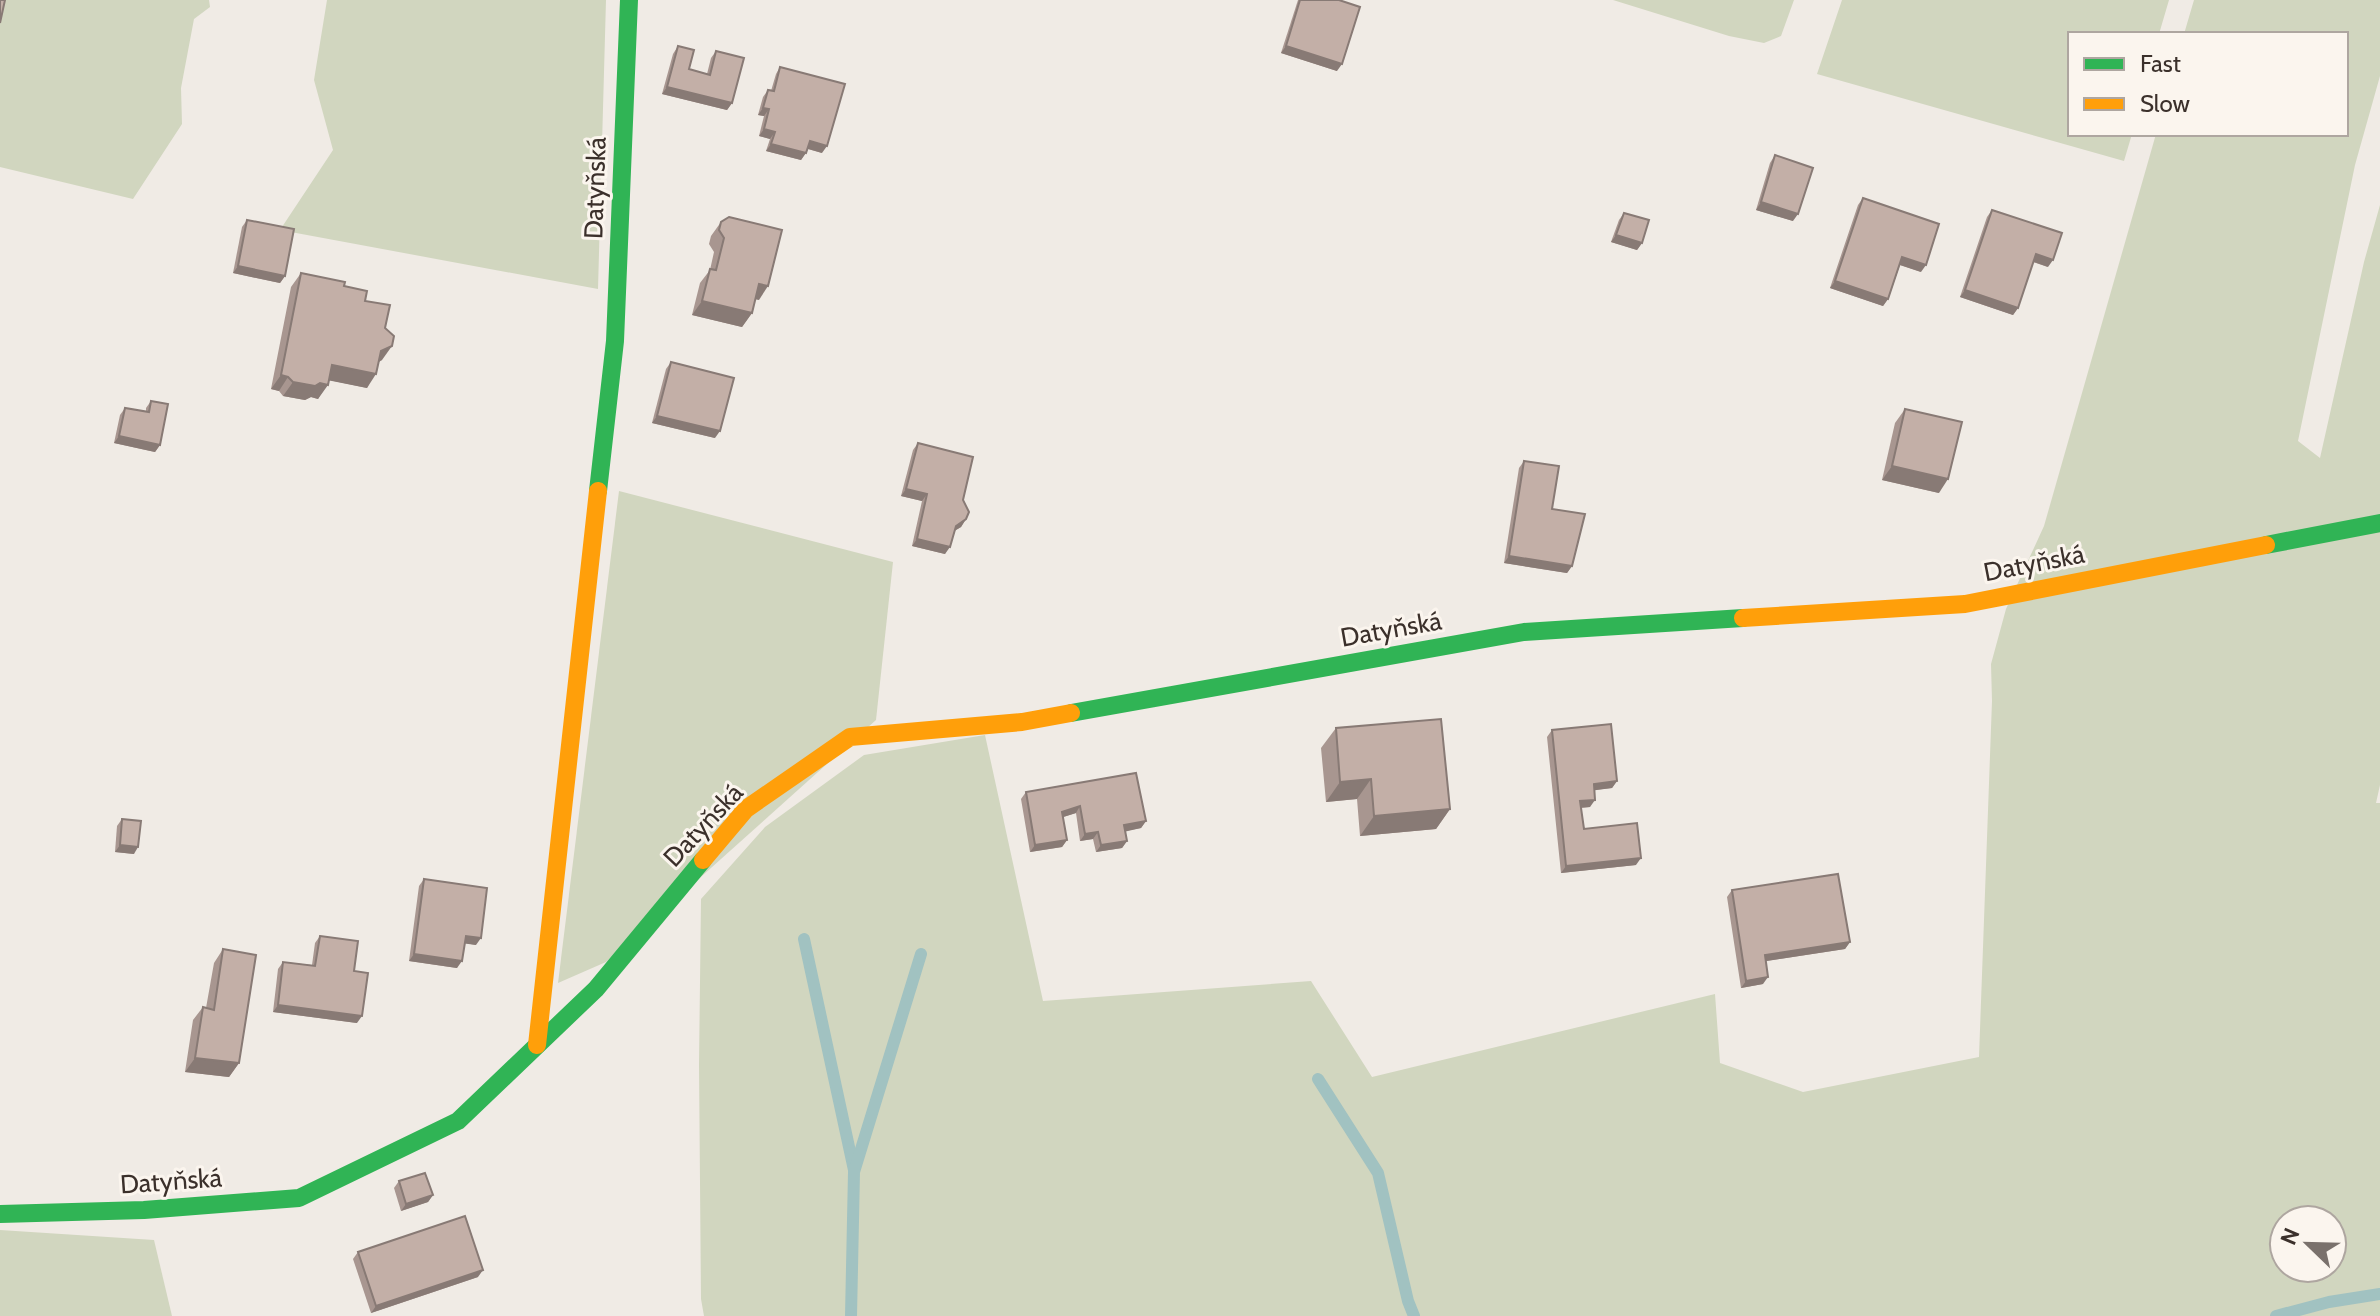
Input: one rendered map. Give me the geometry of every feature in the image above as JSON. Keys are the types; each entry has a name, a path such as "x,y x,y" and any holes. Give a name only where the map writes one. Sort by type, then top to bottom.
{"street":[{"name":"Datyňská","path":"537,1045 615,341 629,0"},
{"name":"Datyňská","path":"0,1214 144,1210 299,1198 458,1121 596,989 746,809 850,737 1022,722 1524,632 1965,604 2380,523"}],"green space":[{"path":"0,0 209,0 210,7 194,19 181,88 182,124 133,199 0,167"},
{"path":"327,0 606,0 598,289 280,230 333,150 314,80"},
{"path":"1613,0 1794,0 1781,36 1764,43 1729,36"},
{"path":"1842,0 2169,0 2160,32 2068,32 2068,136 2131,136 2124,161 1817,74"},
{"path":"2194,0 2380,0 2380,76 2355,165 2298,441 2320,458 2364,262 2380,205 2380,785 2376,803 2380,803 2380,1316 704,1316 701,1299 699,1065 701,899 765,827 864,755 985,735 1043,1001 1311,981 1372,1077 1715,994 1720,1063 1803,1092 1979,1057 1991,664 2006,609 2044,526 2155,136 2348,136 2348,32 2185,32"},
{"path":"619,491 893,562 876,720 606,962 558,983"},
{"path":"0,1230 154,1240 172,1316 0,1316"}],"building":[{"path":"0,0 5,0 0,23"},
{"path":"1300,0 1339,0 1360,7 1342,64 1286,46"},
{"path":"678,46 694,50 689,69 710,75 716,51 744,58 732,103 667,87"},
{"path":"780,67 845,84 827,146 810,141 806,153 771,144 775,132 764,129 769,109 763,108 768,90 774,91"},
{"path":"1775,155 1813,168 1798,214 1761,202"},
{"path":"1863,198 1939,224 1926,265 1902,257 1888,299 1835,281"},
{"path":"1992,210 2062,233 2053,260 2036,254 2018,308 1965,290"},
{"path":"1624,213 1649,220 1642,243 1616,235"},
{"path":"729,217 782,230 768,286 759,284 752,313 702,301 710,269 716,270 724,238 719,230 721,222"},
{"path":"247,220 294,229 285,276 238,266"},
{"path":"301,273 345,282 344,286 367,291 365,301 390,305 385,328 394,336 392,346 381,351 376,374 332,365 328,385 320,383 315,386 293,382 281,375"},
{"path":"671,362 734,378 720,431 657,416"},
{"path":"151,401 168,404 160,445 119,436 125,408 149,412"},
{"path":"1905,409 1962,422 1948,479 1892,466"},
{"path":"918,443 973,457 963,500 969,512 966,519 956,526 950,547 917,539 927,494 906,489"},
{"path":"1524,461 1559,466 1552,509 1585,514 1572,566 1509,556"},
{"path":"1441,719 1450,809 1374,816 1371,779 1340,782 1336,728"},
{"path":"1611,724 1617,781 1594,784 1595,800 1580,801 1584,829 1637,823 1641,858 1566,866 1552,730"},
{"path":"1136,773 1146,821 1124,825 1127,841 1101,845 1098,832 1085,834 1080,806 1062,812 1067,840 1035,845 1026,792"},
{"path":"122,819 141,821 138,847 120,845"},
{"path":"1838,874 1850,942 1765,955 1768,977 1746,981 1732,890"},
{"path":"424,879 487,888 481,938 466,936 462,961 414,954"},
{"path":"320,936 358,941 354,971 368,973 362,1016 278,1005 283,962 315,966"},
{"path":"223,949 256,955 239,1063 195,1058 203,1007 214,1010"},
{"path":"425,1173 433,1195 406,1204 399,1181"},
{"path":"465,1216 483,1270 376,1306 358,1252"}],"waterway":[{"path":"804,939 854,1170"},
{"path":"851,1316 854,1172 921,954"},
{"path":"1318,1079 1378,1173 1414,1316"},
{"path":"2276,1316 2329,1302 2380,1294"}],"traffic: fast":[{"path":"598,491 615,341 629,0"},
{"path":"2266,545 2380,523"},
{"path":"1071,713 1524,632 1743,618"},
{"path":"0,1214 144,1210 299,1198 458,1121 596,989 703,860"}],"traffic: slow":[{"path":"537,1045 598,491"},
{"path":"1743,618 1965,604 2266,545"},
{"path":"703,860 746,809 850,737 1022,722 1071,713"}]}
